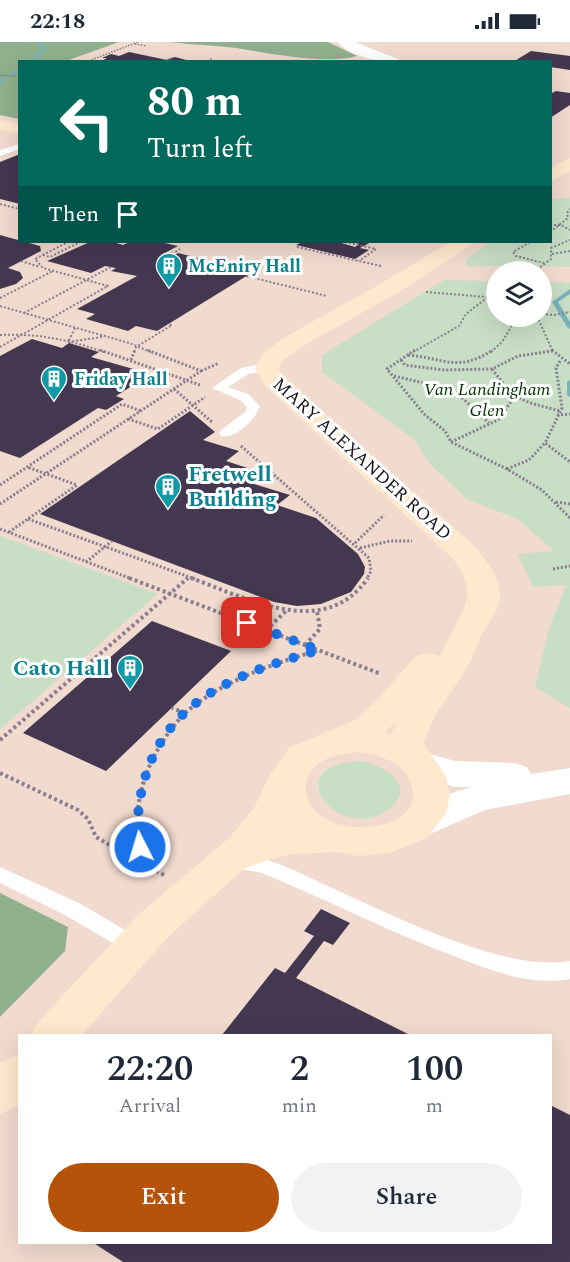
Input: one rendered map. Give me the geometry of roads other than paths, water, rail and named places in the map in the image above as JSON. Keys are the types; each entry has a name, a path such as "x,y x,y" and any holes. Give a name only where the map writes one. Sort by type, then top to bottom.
{"street":[{"path":"344,42 392,60"},
{"path":"0,125 18,129"},
{"path":"552,176 570,163"},
{"name":"MARY ALEXANDER ROAD","path":"228,862 246,852 286,841 323,838 347,841 385,840 416,826 428,811 433,795 430,778 406,744 417,711 453,664 469,629 479,614 484,595 478,575 466,555 276,383 268,374 267,367 270,359 293,342 388,289 461,243"},
{"name":"MARY ALEXANDER ROAD","path":"55,1034 135,946 193,890 228,862 253,836 270,814 288,775 298,760 306,753 355,736 368,728 428,663 469,629"},
{"name":"MARY ALEXANDER ROAD","path":"336,741 359,740 382,743 416,760"},
{"path":"416,760 461,775 570,780"},
{"name":"MARY ALEXANDER ROAD","path":"288,775 285,791 290,808 296,816 313,829 347,841"},
{"path":"416,826 450,807 477,798 570,780"},
{"path":"0,1094 18,1075"}],"lane":[{"path":"0,153 18,147"},
{"path":"226,433 251,414 254,406 244,397 218,388 245,371 267,367"},
{"path":"228,862 249,862 269,867 400,927 503,966 546,973 570,970"},
{"path":"0,874 72,909 135,946"}],"waterway":[{"path":"34,60 44,48 40,42"},
{"path":"9,74 18,70"},
{"path":"0,84 5,77"},
{"path":"570,291 555,302 570,327"},
{"path":"570,382 570,395"}],"place":[{"name":"McEniry Hall","path":"169,289"},
{"name":"Friday Hall","path":"54,402"},
{"name":"Fretwell Building","path":"168,510"},
{"name":"Cato Hall","path":"130,691"}],"park label":[{"name":"Van Landingham Glen","path":"487,399"}]}
